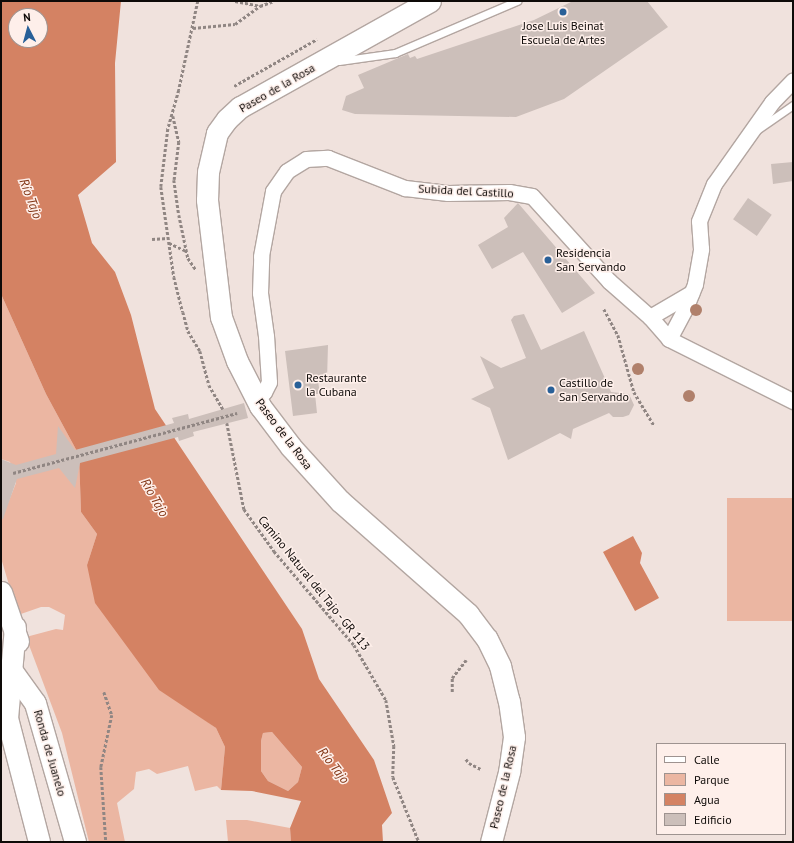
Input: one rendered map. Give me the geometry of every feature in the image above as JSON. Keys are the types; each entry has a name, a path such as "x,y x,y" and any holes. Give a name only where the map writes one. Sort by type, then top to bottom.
{"main road":[{"name":"Paseo de la Rosa","path":"430,1 240,107 226,119 217,134 212,152 207,200 221,317 237,361 256,398 291,447 340,501 468,614 487,639 500,666 509,701 514,737 509,772 491,842"},
{"path":"1,592 15,626 35,703"},
{"path":"7,718 6,663 15,626"},
{"name":"Ronda de Juanelo","path":"6,663 35,703 75,842"},
{"path":"1,692 39,842"}],"street":[{"path":"793,80 772,102 714,184 699,221 701,250 691,293 669,339 793,401"},
{"name":"Subida del Castillo","path":"256,398 264,392 269,382 266,336 260,293 261,256 273,191 287,171 306,159 328,158 405,188 448,193 509,192 532,196 609,281 650,318 669,339"},
{"path":"650,318 691,293"}],"lane":[{"path":"319,63 395,53 517,1"},
{"path":"747,137 793,105"}],"path":[{"path":"198,1 161,170 160,186 174,277 188,331 200,351 209,385 223,409"},
{"path":"235,1 260,6"},
{"path":"193,28 235,24 260,6 274,1"},
{"path":"173,116 179,142 174,180 186,251 190,264 198,276"},
{"path":"152,240 168,238"},
{"path":"169,243 186,251"},
{"path":"604,309 618,335 634,392 654,425"},
{"path":"13,473 237,413"},
{"name":"Camino Natural del Tajo - GR 113","path":"227,423 244,509 274,551 354,645 386,700 394,746 394,777 419,842"},
{"path":"452,692 452,678 466,660"},
{"path":"104,692 112,715 101,767 106,842"},
{"path":"466,759 469,763 482,769"}],"green space":[{"path":"1,294 46,394 79,455 81,512 97,534 87,565 194,712 216,728 225,747 221,790 217,786 195,791 188,766 157,774 149,769 136,772 134,789 117,803 125,842 89,842 62,733 26,637 56,629 63,630 65,615 49,607 41,607 18,615 1,558 1,509 8,503 16,483 10,462 1,459"},
{"path":"727,498 793,498 793,621 727,621"},
{"path":"272,732 302,767 298,782 288,791 268,781 261,771 261,741 263,733"},
{"path":"226,820 247,820 290,828 291,842 228,842"}],"water":[{"name":"Río Tajo","path":"1,1 121,1 115,63 116,162 78,195 92,243 115,272 131,315 155,409 302,629 319,679 374,760 392,813 382,825 383,842 291,842 290,828 301,801 252,791 221,790 225,747 216,728 159,690 95,603 87,565 97,534 81,512 79,455 46,394 1,294","holes":["272,732 302,767 298,782 288,791 268,781 261,771 261,741 263,733"]},
{"path":"633,536 642,553 640,563 659,598 635,611 603,552"}],"building":[{"path":"573,1 647,1 668,27 564,99 516,117 355,114 342,110 346,96 364,88 358,75 408,54 410,58 415,56 417,59 534,20"},
{"path":"793,162 793,181 773,184 771,164"},
{"path":"748,198 772,215 757,236 733,219"},
{"name":"Residencia San Servando","path":"518,203 595,293 562,313 523,252 492,269 478,245 508,227 504,218"},
{"name":"Castillo de San Servando","path":"524,314 541,350 584,331 611,392 629,394 634,405 629,415 623,417 613,417 609,413 573,429 571,439 560,433 508,460 490,408 471,399 494,388 480,356 501,368 526,358 511,320 514,316"},
{"path":"328,345 327,380 318,381 320,394 315,394 317,413 293,416 285,351"},
{"path":"244,403 248,418 193,432 194,436 179,441 178,437 80,463 75,488 59,468 17,479 3,519 1,519 1,459 16,465 56,454 58,426 75,450 174,423 172,418 188,414 189,419"}],"place":[{"name":"Jose Luis Beinat Escuela de Artes","path":"563,12"},
{"name":"Residencia San Servando","path":"548,260"},
{"name":"Restaurante la Cubana","path":"298,385"},
{"name":"Castillo de San Servando","path":"551,390"}]}
